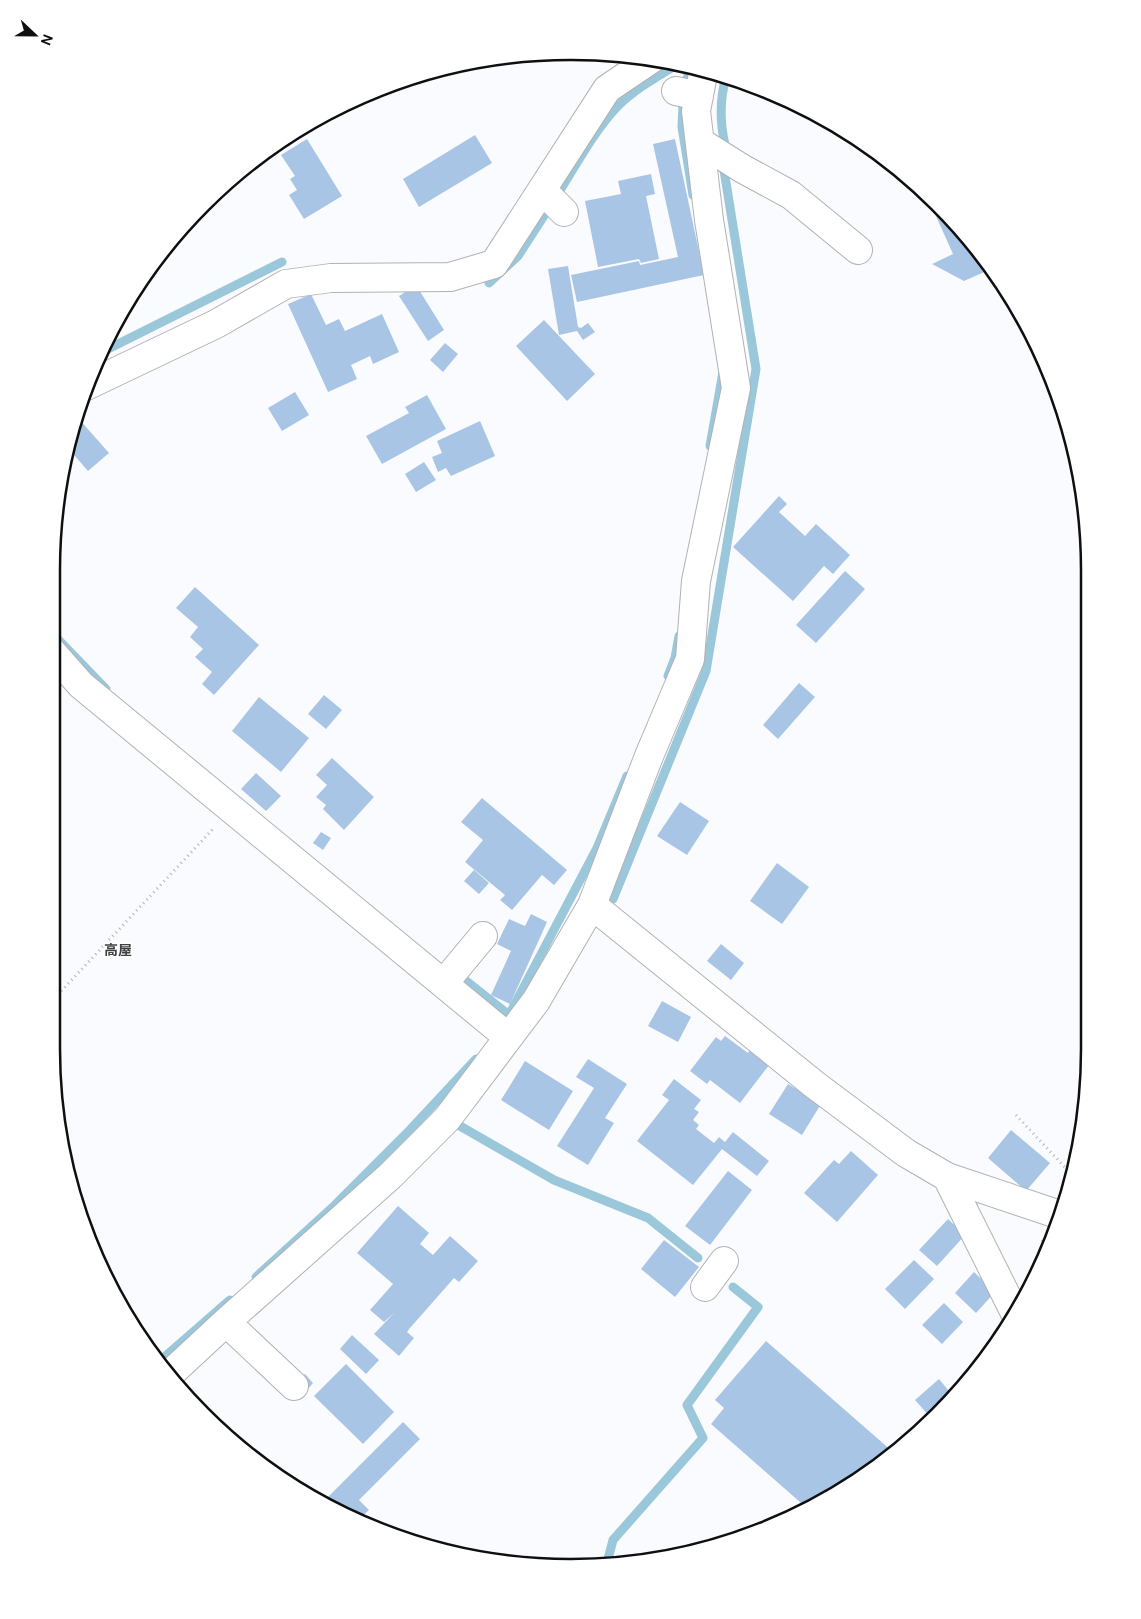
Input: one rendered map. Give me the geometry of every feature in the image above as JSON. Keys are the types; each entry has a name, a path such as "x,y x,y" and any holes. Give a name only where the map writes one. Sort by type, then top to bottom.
{"street":[{"path":"97,381 216,324 286,284 331,278 450,278 494,264 607,89 643,65"},
{"path":"174,1370 390,1176 447,1119 536,1001 592,906 649,756 690,659 696,581 736,388 709,220 696,111 688,93 699,76"},
{"path":"700,142 743,169 791,194 858,250"},
{"path":"542,190 564,212"},
{"path":"60,661 81,685 508,1037"},
{"path":"592,906 815,1085 906,1154 947,1177 1051,1220"},
{"path":"444,984 483,936"},
{"path":"947,1177 1011,1307"},
{"path":"705,1287 724,1261"},
{"path":"226,1322 294,1386"}],"path":[{"path":"60,992 232,809"},
{"path":"1016,1115 1067,1169"}],"building":[{"path":"475,135 492,163 419,207 403,179"},
{"path":"307,139 342,196 304,219 289,195 297,190 290,179 295,176 281,155"},
{"path":"675,139 704,275 577,302 571,275 639,261 640,265 678,257 653,144"},
{"path":"651,174 655,194 646,196 659,259 641,263 639,259 598,267 585,201 621,194 618,181"},
{"path":"935,214 954,234 984,272 964,281 932,264 953,254"},
{"path":"568,266 578,327 581,328 588,323 595,332 583,340 577,331 559,335 548,269"},
{"path":"416,285 444,330 428,341 399,296"},
{"path":"311,294 326,325 339,319 345,331 382,314 399,352 373,364 370,356 351,365 357,379 328,392 288,304"},
{"path":"544,320 595,374 567,401 516,346"},
{"path":"445,343 458,354 443,372 430,360"},
{"path":"295,392 309,415 282,431 268,408"},
{"path":"427,395 446,429 382,464 366,436 409,413 405,407"},
{"path":"480,421 495,456 451,476 446,468 438,472 432,457 442,453 437,441"},
{"path":"82,422 109,453 88,471 74,454"},
{"path":"424,462 436,480 416,492 405,474"},
{"path":"779,496 787,504 779,512 805,536 816,524 850,555 833,574 824,566 793,601 733,547"},
{"path":"845,571 865,589 816,643 796,625"},
{"path":"195,587 259,645 214,695 202,684 212,672 195,657 203,649 190,637 198,627 176,608"},
{"path":"799,683 815,697 778,739 763,725"},
{"path":"324,695 342,710 326,729 308,714"},
{"path":"259,697 309,738 281,772 232,731"},
{"path":"332,758 374,797 344,830 323,809 326,805 316,797 327,785 316,775"},
{"path":"256,773 281,796 266,811 241,789"},
{"path":"482,798 567,870 554,885 542,875 512,910 500,900 505,895 465,862 483,840 461,822"},
{"path":"680,802 709,821 687,855 657,836"},
{"path":"321,832 331,838 323,850 313,843"},
{"path":"777,863 809,887 782,924 750,901"},
{"path":"474,870 489,883 479,894 464,881"},
{"path":"531,914 547,922 510,1004 491,995 511,951 497,944 509,919 525,926"},
{"path":"721,944 744,963 731,980 707,961"},
{"path":"662,1001 691,1017 678,1042 648,1026"},
{"path":"725,1036 748,1053 750,1050 769,1065 740,1103 710,1080 707,1084 690,1071 716,1037 721,1041"},
{"path":"588,1059 627,1084 605,1118 614,1123 588,1165 557,1146 594,1088 576,1077"},
{"path":"525,1061 573,1091 549,1130 501,1100"},
{"path":"674,1079 701,1100 694,1109 699,1112 693,1120 699,1125 696,1129 714,1143 719,1137 725,1142 733,1132 769,1161 757,1176 722,1149 693,1185 637,1141 669,1100 662,1095"},
{"path":"788,1084 821,1104 802,1135 769,1114"},
{"path":"1011,1130 1050,1163 1026,1191 988,1158"},
{"path":"851,1151 878,1175 837,1222 804,1193 834,1160 839,1164"},
{"path":"728,1171 752,1190 710,1245 685,1226"},
{"path":"398,1206 429,1233 420,1244 433,1255 450,1236 478,1261 459,1282 454,1278 410,1328 407,1332 414,1338 399,1356 374,1334 394,1313 384,1322 370,1310 393,1284 357,1253"},
{"path":"948,1219 965,1235 937,1266 919,1250"},
{"path":"664,1240 699,1267 675,1297 641,1269"},
{"path":"914,1260 934,1279 905,1309 885,1289"},
{"path":"974,1272 995,1292 976,1313 955,1293"},
{"path":"944,1303 963,1322 942,1344 922,1325"},
{"path":"352,1335 379,1360 366,1374 340,1349"},
{"path":"766,1341 888,1448 826,1491 801,1503 711,1424 724,1408 715,1400"},
{"path":"346,1364 394,1412 363,1444 314,1396"},
{"path":"305,1374 313,1383 308,1389 299,1380"},
{"path":"939,1379 949,1391 927,1413 915,1400"},
{"path":"403,1422 420,1439 359,1500 369,1510 364,1515 328,1497"}],"waterway":[{"path":"557,195 593,137 609,116 639,89 669,70"},
{"path":"685,89 688,74"},
{"path":"725,84 721,111 725,145"},
{"path":"683,104 682,127 693,195"},
{"path":"613,899 706,671 756,369 724,170"},
{"path":"489,283 518,256 547,211"},
{"path":"112,347 282,262"},
{"path":"710,446 723,372"},
{"path":"668,676 675,658 679,636"},
{"path":"60,641 106,689"},
{"path":"465,980 509,1015 597,848 627,776"},
{"path":"256,1277 335,1205 406,1134 476,1059"},
{"path":"453,1122 554,1180 648,1218 698,1258"},
{"path":"608,1558 613,1540 703,1438 687,1405 758,1307 733,1287"},
{"path":"164,1358 230,1300"}],"district":[{"name":"高屋","path":"118,950"}]}
